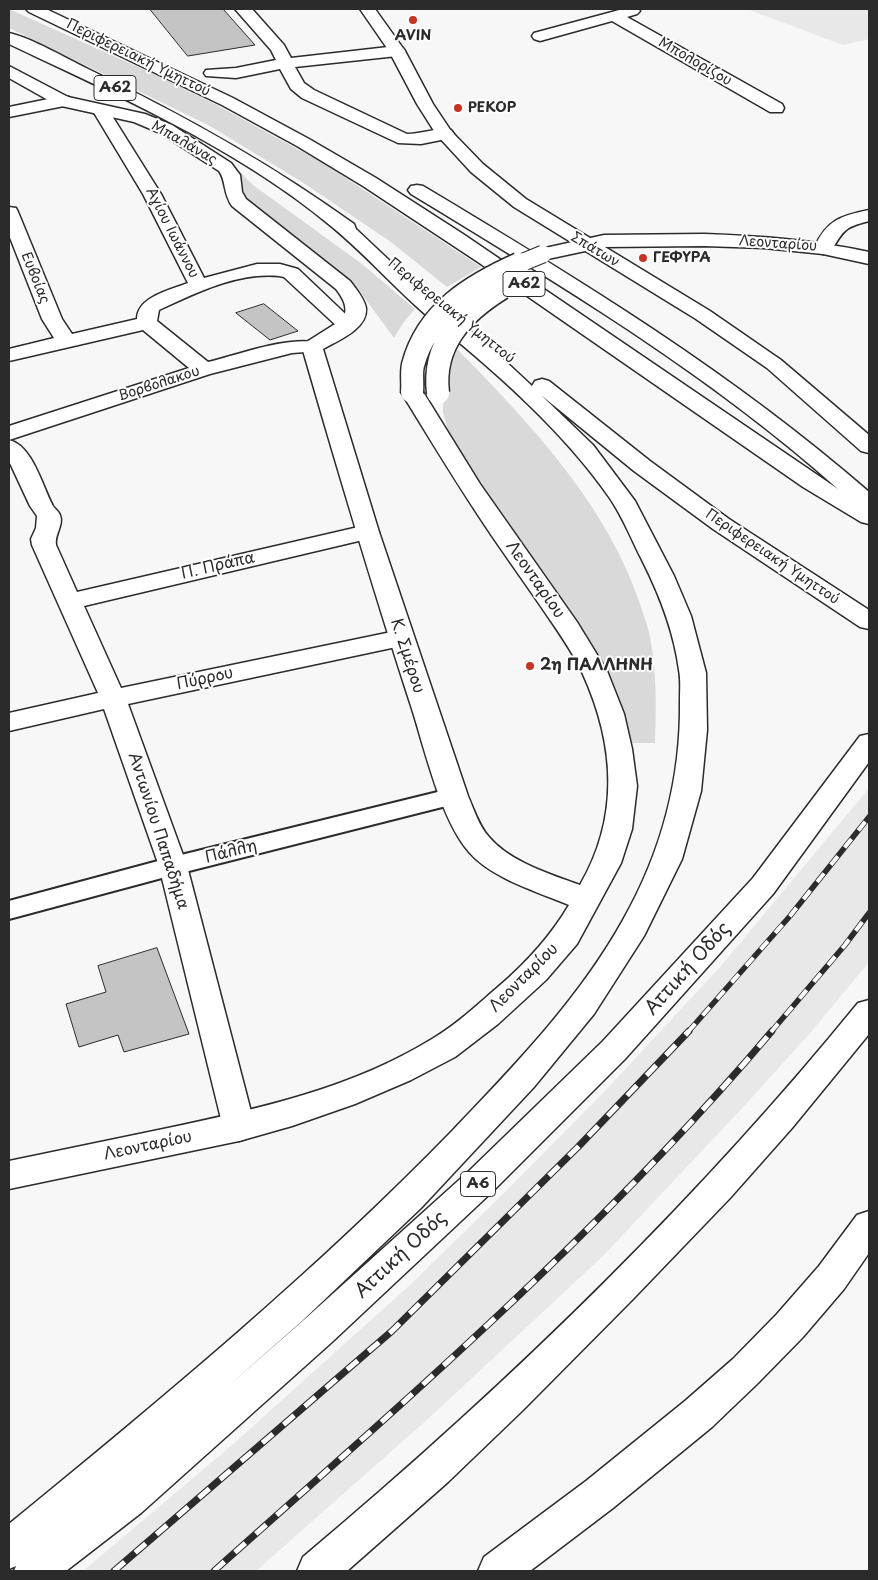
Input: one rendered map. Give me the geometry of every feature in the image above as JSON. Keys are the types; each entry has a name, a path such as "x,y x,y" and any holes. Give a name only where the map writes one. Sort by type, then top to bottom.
{"main road":[{"name":"Περιφερειακή Υμηττού","path":"34,9 166,71 271,124 407,205 811,482 869,517"},
{"path":"245,9 243,9 278,48 297,86 308,94 394,135 412,140 445,134"},
{"name":"Σπάτων","path":"367,9 397,51 425,104 445,134 495,184 520,203 593,249 703,315 774,364 869,446"},
{"path":"540,36 638,9"},
{"name":"Μπολορίζου","path":"614,16 776,108"},
{"name":"Περιφερειακή Υμηττού","path":"9,38 113,87 220,143 288,186 434,295 642,466 721,524 869,621"},
{"path":"212,73 236,73 285,63 397,51"},
{"name":"Μπαλάνας","path":"9,71 63,101 139,118 166,129 225,167 231,175 232,192 238,202 343,285 354,298 358,310 354,321 347,325"},
{"path":"166,71 196,81 342,148 384,171 647,332 744,400 828,466 869,504"},
{"path":"9,112 63,101"},
{"name":"Αγίου Ιωάννου","path":"101,111 135,164 199,285 151,306 147,314 147,323"},
{"name":"Ευβοίας","path":"9,212 52,319 66,342"},
{"path":"824,248 833,228 844,222 869,215"},
{"path":"9,1549 120,1457 290,1309 408,1198 523,1078 583,1005 634,928 668,859 687,791 694,730 693,673 679,616 662,576 624,501 585,450 522,388 481,349 419,299 332,217"},
{"name":"Λεονταρίου","path":"9,1175 238,1126 292,1112 344,1095 400,1071 444,1048 488,1015 535,972 566,936 607,863 618,829 623,786 619,749 611,714 594,670 568,628 469,485 412,392 413,366 420,344 429,328 443,311 478,283 550,259 593,249 685,240 764,242 824,248 869,258"},
{"name":"Λεονταρίου","path":"440,437 437,369 443,350 459,322 482,301 550,259"},
{"path":"199,285 252,270 281,270 291,273 347,325 312,347"},
{"path":"9,354 147,323 194,360 202,370"},
{"name":"Βορβολακου","path":"9,432 202,370 292,347 312,347"},
{"name":"Κ. Σμέρου","path":"312,347 367,532 461,813 480,845 497,859 586,900"},
{"name":"Αντωνίου Παπαδήμα","path":"9,447 23,464 42,506 49,516 48,528 43,539 113,698 173,866 238,1126"},
{"name":"Π. Πράπα","path":"70,601 367,532"},
{"name":"Πύρρου","path":"9,722 113,698 402,638"},
{"name":"Αττική Οδός","path":"34,1571 127,1499 319,1330 481,1181 607,1057 763,886 869,744"},
{"path":"318,1571 463,1442 574,1336 640,1269 760,1141 837,1053 869,1012"},
{"path":"498,1571 600,1496 678,1433 748,1369 809,1304 869,1226"}],"street":[{"name":"Πάλλη","path":"9,910 173,866 454,796"}],"shaded area":[{"path":"9,9 156,75 213,103 323,163 481,267 447,287 391,242 302,182 210,126 9,28"},
{"path":"747,9 869,9 869,39 843,45"},
{"path":"238,170 253,185 362,264 415,309 403,323 394,338 358,289 251,204 244,195"},
{"path":"452,344 535,432 585,497 607,531 625,567 649,633 656,690 655,743 622,743 611,699 452,443 443,413 443,386"},
{"path":"869,788 869,962 811,1032 747,1103 602,1257 429,1418 256,1571 83,1571 231,1446 410,1285 504,1193 605,1091 720,967"}],"building":[{"path":"150,9 223,9 255,45 188,56"},
{"path":"264,304 298,331 270,340 236,313"},
{"path":"157,948 189,1034 124,1052 118,1035 79,1047 66,1004 106,992 98,966"}],"railway":[{"path":"688,1032 790,916 869,817"},
{"path":"771,1032 845,945 869,913"},
{"path":"114,1571 392,1331 578,1147 689,1031"},
{"path":"214,1571 431,1377 573,1244 642,1175 772,1031"}],"place":[{"name":"AVIN","path":"413,20"},
{"name":"ΡΕΚΟΡ","path":"458,108"},
{"name":"ΓΕΦΥΡΑ","path":"643,258"},
{"name":"2η ΠΑΛΛΗΝΗ","path":"530,666"}]}
